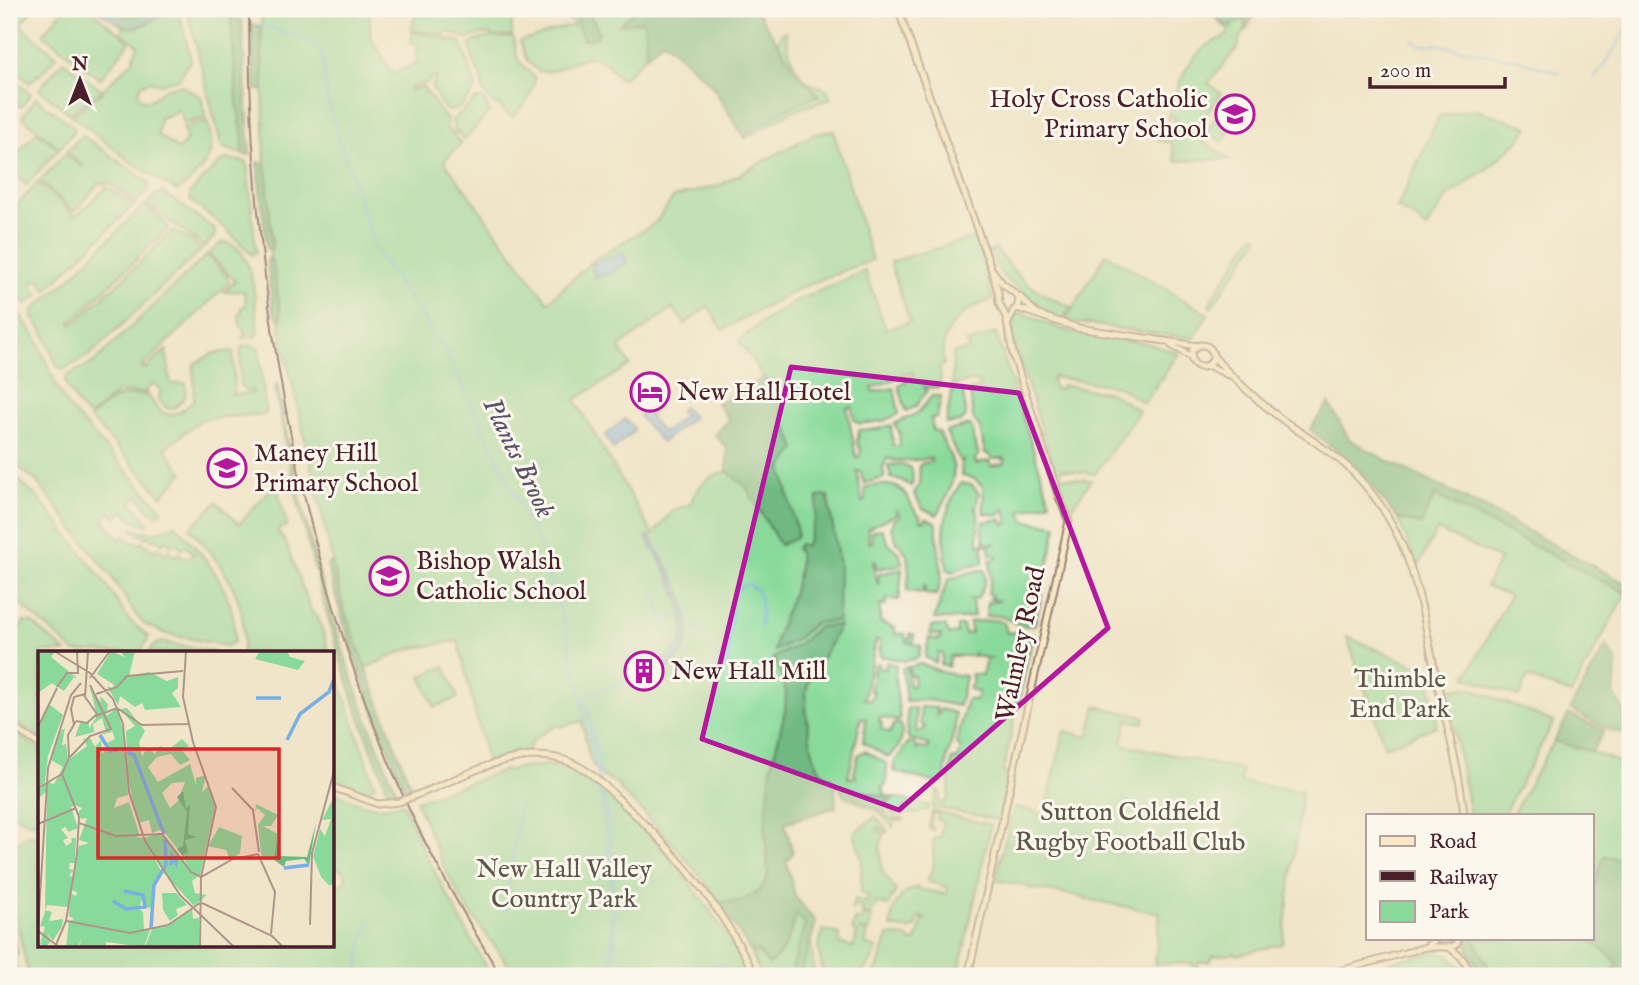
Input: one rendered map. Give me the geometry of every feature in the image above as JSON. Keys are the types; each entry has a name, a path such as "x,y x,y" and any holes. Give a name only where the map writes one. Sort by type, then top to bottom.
{"street":[{"path":"898,9 1003,310 1015,309 1037,314 1059,324 1078,328 1165,343 1208,346 1213,356 1234,378 1276,415 1322,446 1351,470 1380,503 1399,536 1416,582 1464,814"},
{"path":"990,268 1037,314"},
{"path":"999,299 1003,292 1010,290"},
{"path":"1007,326 1019,299 1017,294"},
{"name":"Walmley Road","path":"968,976 1069,521 1013,354 1003,310"},
{"path":"1165,343 1192,357 1197,365 1207,365 1234,378"},
{"path":"1192,357 1198,346"},
{"path":"1207,365 1213,356"},
{"path":"9,724 38,744"},
{"path":"334,788 378,804 399,802 484,768 525,757 562,760 582,768 605,786 676,856 735,935 755,976"},
{"path":"1426,947 1436,940"},
{"path":"1441,940 1462,958 1473,976"},
{"path":"1321,976 1426,947 1455,946 1458,940"},
{"path":"1459,940 1462,958"}],"highlighted area":[{"path":"791,367 1019,393 1108,628 899,810 702,739"}],"green space":[{"path":"611,8 634,12 637,9 755,9 778,44 781,34 786,31 789,52 798,71 810,83 828,90 830,99 793,111 745,139 711,84 663,40 621,80 607,64 593,58 578,60 546,72 538,71 527,61 520,42 573,26 573,22 567,19 566,9 587,9 591,14"},
{"path":"9,9 34,9 20,25 57,56 30,83 9,65"},
{"path":"64,9 89,9 130,42 100,79 44,35"},
{"path":"95,9 115,9 126,16 175,9 138,27 126,28"},
{"path":"178,9 191,59 179,79 161,84 149,81 140,86 138,94 143,100 150,100 165,89 181,85 201,97 206,118 183,124 181,113 176,109 175,113 160,118 158,135 178,149 187,140 183,128 207,121 211,151 205,163 186,185 176,191 131,162 72,116 103,92 102,90 132,62 138,45 120,32 123,27 138,27"},
{"path":"187,9 231,17 237,103 243,138 242,154 221,145"},
{"name":"New Hall Valley Country Park","path":"261,9 370,9 370,36 393,74 419,62 415,55 419,48 410,42 413,32 461,42 476,88 459,107 449,111 441,105 432,87 436,79 432,77 427,84 422,83 409,89 410,91 422,87 447,119 447,128 461,144 444,161 548,302 593,260 655,223 674,197 720,185 812,135 833,130 872,260 804,286 723,330 708,306 685,324 673,308 619,347 630,365 575,400 653,535 672,511 690,504 704,482 727,471 727,448 715,434 729,420 717,403 764,378 739,341 765,320 796,301 865,271 886,329 910,322 890,262 976,237 993,299 958,318 948,332 943,348 944,364 939,369 941,377 938,388 924,387 927,391 915,407 906,411 899,386 914,375 912,372 872,388 873,392 894,388 899,414 883,421 859,424 854,420 852,407 847,408 856,457 859,457 859,430 891,425 893,446 900,446 899,431 894,424 918,413 932,396 941,396 937,418 931,418 933,431 938,431 950,455 953,476 937,515 922,508 914,493 920,484 919,466 932,462 931,458 903,461 887,458 883,467 884,478 864,483 860,471 857,471 862,502 865,501 865,487 894,486 904,492 921,520 925,521 926,518 937,523 941,579 936,595 925,594 925,586 923,593 907,591 907,554 897,542 891,527 893,520 900,516 896,509 897,514 868,528 869,543 872,542 872,531 882,529 888,543 900,554 902,564 877,569 875,560 873,561 878,586 879,574 902,569 899,600 887,599 885,606 880,605 880,622 895,628 895,634 905,634 905,639 910,639 910,634 914,634 914,643 906,642 921,646 918,658 905,661 880,656 880,641 876,640 864,699 870,700 874,692 870,691 875,666 878,663 880,668 886,669 886,663 896,665 900,719 897,721 880,717 879,721 882,723 881,729 890,733 894,724 900,723 902,738 896,750 888,757 863,742 866,719 861,718 848,778 856,777 854,774 858,755 865,751 887,764 886,785 882,787 886,796 929,805 928,810 918,814 907,813 905,806 904,814 892,814 887,809 884,812 888,818 904,819 894,821 893,827 882,812 843,795 840,788 835,786 836,807 785,823 793,853 786,861 795,896 816,922 811,940 814,976 761,976 736,926 701,877 621,791 618,784 607,779 594,767 590,760 582,721 560,727 558,725 544,732 535,739 528,752 487,762 458,641 408,649 366,668 343,607 280,329 281,317 270,255 272,246 265,164"},
{"path":"422,9 512,9 512,36 492,37 492,34 480,34 468,39 449,32 444,35 411,30 415,16"},
{"path":"574,9 587,9 599,32 598,37 583,40"},
{"path":"637,9 755,9 799,75 819,95 786,109 744,136 711,84 663,40 646,56 645,26 642,21 618,25"},
{"path":"1208,9 1240,9 1253,17 1239,40 1239,46 1208,83 1221,93 1192,135 1230,159 1175,161 1172,143 1158,140 1165,128 1164,134 1169,137 1177,120 1170,115 1166,125 1180,81 1199,52 1228,35 1228,30"},
{"path":"1212,9 1240,9 1253,17 1246,30 1244,18 1232,24 1232,28 1221,23"},
{"path":"231,17 242,21 250,155 242,154 243,138 237,103"},
{"path":"251,24 261,27 264,90 255,90"},
{"path":"513,37 518,60 535,81 528,100 513,117 507,115 498,104 495,106 483,92 470,45 484,38"},
{"path":"63,61 102,90 70,114 39,89"},
{"path":"9,75 31,94 21,107 15,102 9,107"},
{"path":"36,98 74,127 74,131 60,148 22,117"},
{"path":"476,99 483,99 490,111 464,141 455,133 452,120"},
{"path":"1226,104 1242,115 1222,142 1206,131"},
{"path":"1474,109 1529,127 1517,142 1488,168 1447,197 1426,228 1397,208 1439,116"},
{"path":"37,132 59,149 26,185 9,168 9,161"},
{"path":"82,135 149,183 148,191 136,203 108,182 104,185 100,182 74,211 40,180 65,154 82,167 83,165 66,152"},
{"path":"227,159 247,162 256,252 252,255 224,227 190,200 190,193 219,163"},
{"path":"257,162 265,164 267,173 272,246 269,250 267,249"},
{"path":"38,182 76,216 107,187 134,205 46,290 38,279 31,284 39,295 28,303 22,302 9,283 9,214"},
{"path":"162,192 215,229 215,236 204,248 147,204 156,194"},
{"path":"144,205 168,226 168,229 71,322 72,325 172,231 191,240 201,250 90,355 64,369 57,366 44,333 33,317 33,310 66,282"},
{"path":"1257,235 1259,238 1211,308 1210,301 1253,236"},
{"path":"222,242 233,245 242,253 248,265 255,294 256,336 241,338 246,336 239,313 242,312 241,307 246,306 244,291 224,292 235,281 209,254"},
{"path":"996,249 1029,284 1071,307 1063,320 1037,309 1020,288 1005,279 995,265 990,251"},
{"path":"1106,254 1208,314 1193,339 1065,321"},
{"path":"207,255 227,276 229,283 142,367 145,369 166,350 171,384 186,383 182,401 172,409 166,408 158,398 161,392 155,383 145,390 147,393 118,392 90,416 87,415 77,404 65,382 67,376 93,363"},
{"path":"269,258 273,264 281,318 279,320 273,312 267,261"},
{"path":"9,299 36,337 68,407 163,511 157,516 138,496 131,502 149,523 147,525 135,522 124,511 116,518 111,512 103,519 120,539 125,536 133,543 143,542 154,551 159,548 165,554 169,550 175,557 179,553 185,559 194,554 186,546 182,549 176,543 172,546 166,540 162,544 156,538 152,540 142,534 140,536 132,530 156,532 176,525 218,577 231,608 234,642 227,646 166,634 144,624 111,576 37,482 9,459"},
{"path":"1022,313 1067,331 1146,343 1179,353 1144,403 1117,386 1053,377 1052,382 1056,389 1061,390 1062,385 1112,393 1139,411 1095,474 1061,469 1060,477 1091,480 1073,506 1066,504 1013,341 1013,323 1017,314"},
{"path":"996,333 1050,502 1021,511 1025,521 1057,525 1035,624 1030,626 998,616 986,616 987,602 1000,601 990,599 992,596 988,593 990,560 997,559 996,555 990,555 989,545 996,543 983,545 983,563 952,572 948,570 944,547 947,514 961,483 972,485 978,492 974,509 978,510 978,545 985,543 983,522 1001,519 1004,524 1008,523 1005,509 999,515 984,513 983,487 975,479 962,476 963,460 960,461 946,432 970,425 979,455 975,459 976,464 989,461 991,466 1005,463 1004,458 991,459 990,455 985,453 980,428 973,418 970,390 980,387 979,383 975,381 952,385 953,353 969,349 967,343"},
{"path":"252,345 259,349 266,414 202,419 165,448 183,473 162,496 90,418 111,401 128,395 148,395 162,412 171,415 176,413 189,405 194,398 194,364 214,353 233,351 232,395 254,393 244,390 240,384 241,349 243,346"},
{"path":"764,378 770,383 796,449 782,468 797,532 796,538 780,545 746,487 727,471 727,448 715,434 729,420 717,403"},
{"path":"277,383 298,488 325,591 358,693 397,792 388,792 355,705 328,617 307,542 290,465 275,388"},
{"path":"952,388 963,390 966,417 960,422 946,424"},
{"path":"1329,403 1349,439 1630,586 1626,593 1435,495 1421,524 1398,519 1356,467 1310,429"},
{"path":"903,464 912,469 911,486 891,478 888,465"},
{"path":"9,471 38,498 104,581 129,620 149,637 142,651 74,651 9,594"},
{"path":"276,483 287,526 279,529 278,533 285,541 312,613 318,617 329,651 242,651 244,633 238,599 223,570 190,528 217,502 239,524"},
{"path":"1434,495 1626,593 1571,694 1527,677 1519,697 1466,677 1510,596 1486,586 1500,559 1437,530 1418,566 1398,519 1402,519"},
{"path":"828,496 839,565 838,621 814,623 797,639 774,651 797,577 799,552 796,549 799,544 806,546 815,520 818,497"},
{"path":"330,562 333,564 343,607 412,790 405,790 372,707 335,594 327,566"},
{"path":"984,570 985,581 981,592 977,599 969,600 972,602 974,616 934,619 949,578"},
{"path":"996,620 1004,623 1007,633 1018,632 1032,639 1003,772 1008,774 999,820 932,807 936,790 940,791 939,803 943,804 949,797 952,759 958,760 961,747 956,745 967,699 976,700 978,692 969,689 973,681 971,674 982,675 986,659 993,659 976,656 974,653 974,656 950,656 948,667 941,665 943,654 938,653 936,663 925,657 929,638 939,640 941,635 930,634 932,626 945,626 949,635 957,633 957,626 963,626 965,634 971,633 970,622"},
{"path":"24,622 31,622 65,651 38,651 38,737 9,718 10,639"},
{"path":"839,625 810,679 806,698 812,748 819,769 834,781 836,807 784,823 793,853 786,861 795,897 816,922 800,976 790,976 805,924 797,914 784,947 769,965 757,951 753,954 718,902 741,901 761,889 768,876 765,829 771,768 785,711 786,692 773,658 799,644 818,627"},
{"name":"Thimble End Park","path":"1347,637 1428,671 1436,726 1385,747"},
{"path":"161,642 210,651 150,651"},
{"path":"1606,646 1617,662 1614,693 1626,715 1626,725 1630,727 1630,733 1607,728 1570,709"},
{"path":"921,664 945,673 965,676 959,706 928,700 906,701 902,668 907,667 909,686 913,686 914,676 910,675 909,667"},
{"path":"334,665 375,786 362,794 334,782"},
{"path":"445,666 458,698 434,707 421,676"},
{"path":"1446,689 1472,689 1554,722 1504,814 1470,814"},
{"name":"Sutton Coldfield Rugby Football Club","path":"1096,706 1145,717 1143,723 1127,720 1122,744 1242,770 1240,782 1302,791 1281,944 1237,955 1213,956 1210,962 1198,962 1199,976 1194,976 1193,963 1155,964 1160,913 995,880 1013,810 1017,807 1045,814 1064,731 1088,737"},
{"path":"920,707 937,708 937,716 941,709 955,713 955,729 947,757 945,779 940,784 893,771 895,761 909,742 914,743 917,750 920,747 929,748 929,745 908,738 907,709 915,708 917,732 921,732 925,727 921,723"},
{"path":"1569,714 1604,731 1592,752 1554,741"},
{"path":"9,729 38,748 38,815 33,824 9,813"},
{"path":"1554,741 1627,765 1619,786 1630,791 1630,806 1625,806 1623,859 1604,856 1594,888 1594,814 1513,814"},
{"name":"New Hall Valley Country Park","path":"546,765 567,769 591,782 644,829 696,891 749,976 516,976 455,887 416,801 505,770"},
{"path":"840,787 894,798 881,807 880,812 843,795"},
{"path":"334,792 359,803 375,806 403,803 423,850 491,976 28,976 14,910 10,875 14,844 29,835 38,836 38,946 334,946 334,885 341,885 346,878 343,871 334,867"},
{"path":"1625,805 1630,806 1630,976 1610,976 1618,963 1590,940 1594,940 1594,888 1604,856 1623,859"},
{"path":"932,811 991,825 958,976 872,976 878,967 888,935 916,941 923,919 926,919 919,916 916,927 910,930 891,927 894,908 901,897 917,887 946,894 947,887 927,881 934,866 933,841 935,838 940,839 943,821 937,820 938,814 933,813 930,827 933,830 929,829"},
{"path":"876,816 888,831 886,833 880,827 877,829 884,835 880,846 882,871 896,890 888,906 876,903 871,916 861,913 863,908 854,905 851,911 855,899 866,902 869,896 861,893 862,859 854,833"},
{"path":"9,914 18,954 15,957 17,976 9,976"},
{"path":"863,915 872,918 868,932 859,929 868,933 865,944 877,948 873,959 863,971 851,976 823,973 818,948 823,930 840,934 839,943 853,947 857,934 852,930 855,920 862,920"},
{"path":"1466,940 1474,940 1493,976 1483,976 1472,959"},
{"path":"1474,940 1590,940 1618,963 1610,976 1493,976"},
{"path":"1434,952 1449,955 1462,969 1452,976 1399,976 1389,962"}],"water":[{"path":"623,252 627,263 606,275 595,277 591,264"},
{"path":"654,402 658,408 649,416 663,433 684,416 679,411 683,407 693,417 662,443 639,416"},
{"path":"625,419 634,431 613,449 605,435"},
{"path":"649,536 680,591 688,622 683,651 661,675 651,675 647,669 670,655 681,643 684,632 683,618 674,589 646,538"}],"waterway":[{"name":"Plants Brook","path":"101,9 109,16 126,22 144,20 171,9"},
{"name":"Plants Brook","path":"211,9 237,16"},
{"name":"Plants Brook","path":"258,24 306,40 321,50 329,108 376,252 443,346 540,547 566,629 598,778"},
{"path":"1594,79 1630,26"},
{"path":"1412,39 1420,45 1434,44 1519,60 1560,73"},
{"path":"697,627 721,668 728,667 732,598 737,590 746,584 757,591 759,596 760,627"},
{"path":"653,589 666,626"},
{"path":"664,620 683,615"},
{"path":"589,695 633,678"},
{"name":"Plants Brook","path":"583,697 586,699 602,779"},
{"name":"Plants Brook","path":"599,783 610,862 612,976"},
{"name":"Plants Brook","path":"603,788 613,855 616,976"},
{"path":"505,912 520,802"},
{"path":"357,976 369,922"},
{"path":"712,976 715,965 719,964 732,976"},
{"path":"667,976 669,969 678,969 682,976"}],"railway":[{"path":"249,9 251,110 258,212 270,315 287,418 310,519 337,619 371,716 409,809 453,894 501,976"}],"place":[{"name":"Holy Cross Catholic Primary School","path":"1235,114"},
{"name":"New Hall Hotel","path":"650,392"},
{"name":"Maney Hill Primary School","path":"227,468"},
{"name":"Bishop Walsh Catholic School","path":"389,576"},
{"name":"New Hall Mill","path":"644,671"}]}
